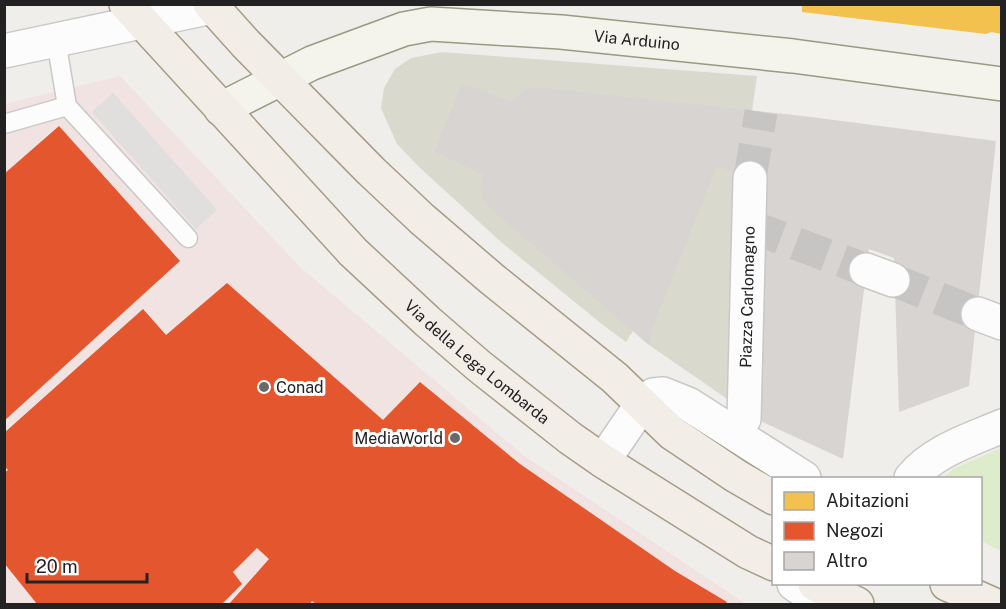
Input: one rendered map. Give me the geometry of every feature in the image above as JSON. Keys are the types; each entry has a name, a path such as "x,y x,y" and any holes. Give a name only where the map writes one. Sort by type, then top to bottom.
{"main road":[{"path":"211,6 371,171 422,219 615,378 683,441 772,497"},
{"name":"Via della Lega Lombarda","path":"134,14 346,244 408,304 479,366 570,438 603,461 765,562"},
{"path":"817,585 858,604"},
{"path":"949,585 992,604"}],"street":[{"path":"4,51 56,40 134,14 211,6"},
{"name":"Via Arduino","path":"281,79 312,63 404,29 431,24 561,33 771,53 1002,84"},
{"path":"221,109 281,79"},
{"name":"Piazza Carlomagno","path":"744,418 750,178"},
{"path":"603,461 642,404 653,395 658,394 678,399 802,477"},
{"path":"912,477 938,455 1002,426"},
{"path":"795,585 823,604"}],"lane":[{"path":"56,40 67,106 188,238"},
{"path":"4,124 67,106"}],"shaded area":[{"path":"442,52 757,76 752,111 736,405 649,345 633,331 626,342 603,325 501,242 397,144 381,108 384,88 395,69 411,58"},
{"path":"120,76 300,267 523,455 746,604 5,604 4,104"},
{"path":"113,93 217,210 196,229 92,112"}],"green space":[{"path":"1001,448 1001,551 982,542 982,477 944,477 953,469"}],"building: Abitazioni":[{"path":"802,4 1002,4 1002,34 802,12"}],"building: Negozi":[{"path":"59,126 180,261 4,421 4,174"},
{"path":"227,283 383,420 420,382 520,464 675,571 727,602 725,604 316,604 312,601 310,604 229,604 269,559 257,548 233,572 242,584 222,604 37,604 4,563 4,473 8,470 4,466 4,433 143,309 166,335"}],"building: Altro":[{"path":"462,83 513,102 522,92 534,87 803,116 996,141 969,386 899,412 894,258 869,249 843,459 756,419 759,181 717,166 652,329 649,345 485,204 481,188 485,175 434,152"}],"tunnel":[{"path":"750,178 761,112"},
{"path":"750,226 866,270"},
{"path":"893,280 978,314"}],"place":[{"name":"Conad","path":"264,387"},
{"name":"MediaWorld","path":"455,438"}]}
